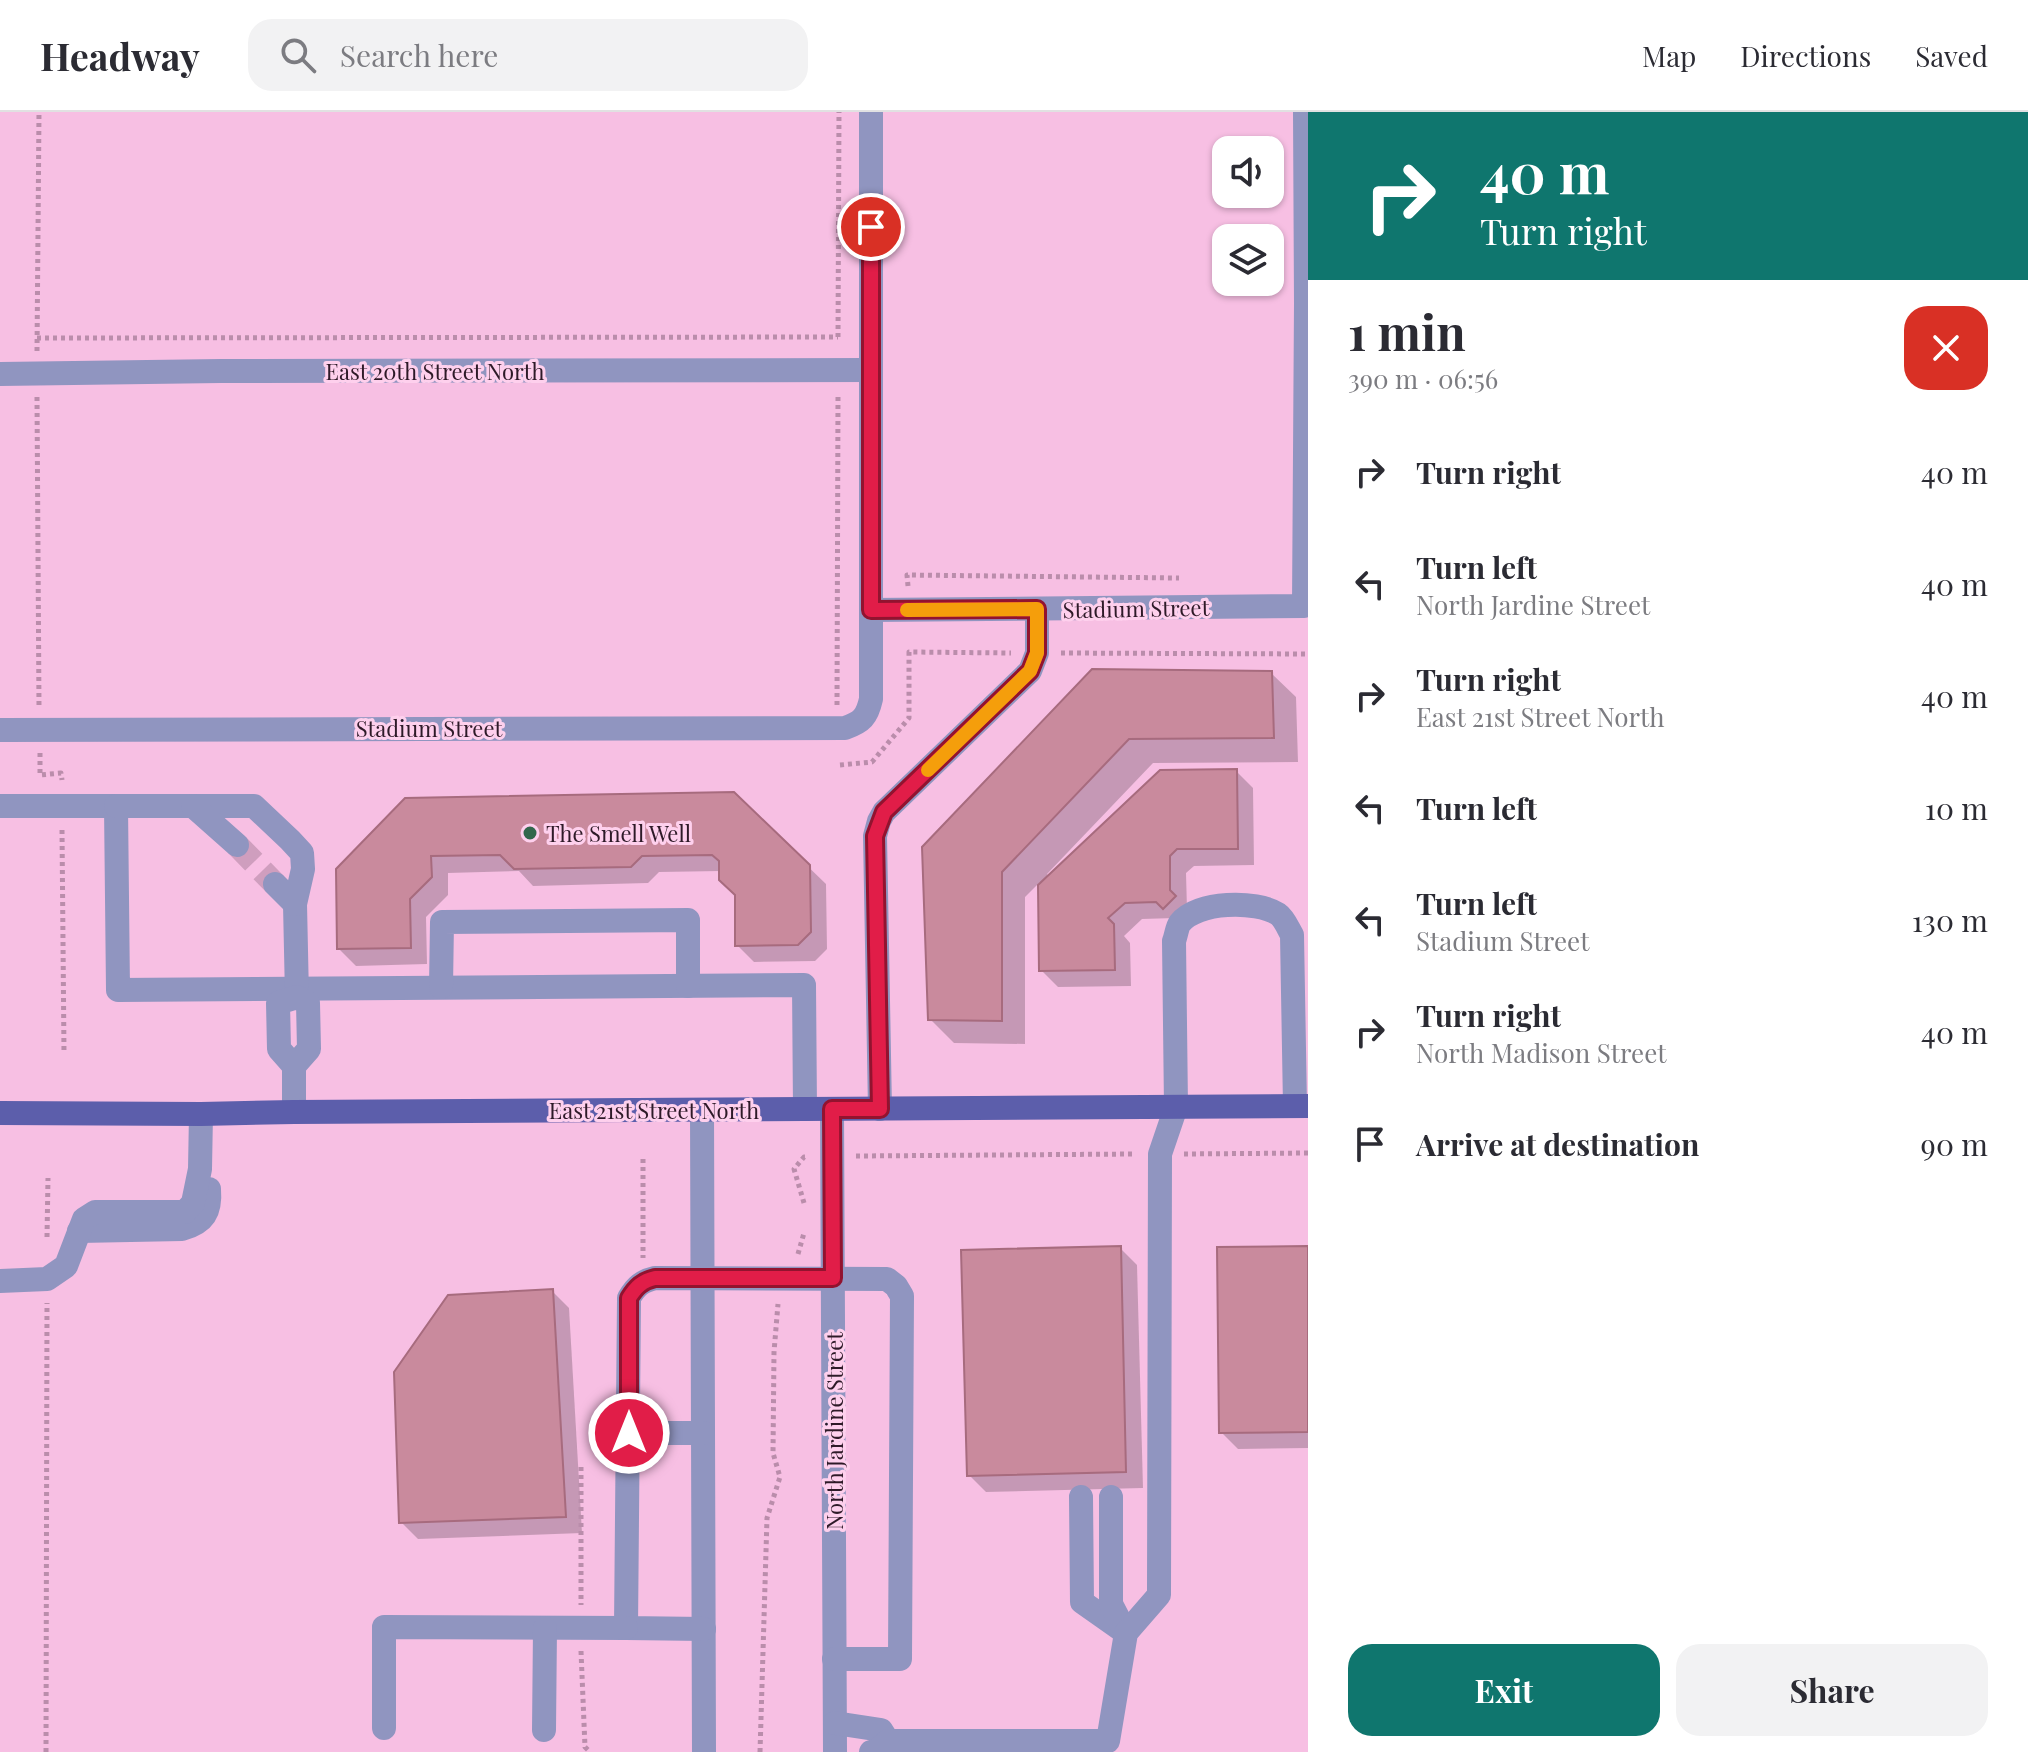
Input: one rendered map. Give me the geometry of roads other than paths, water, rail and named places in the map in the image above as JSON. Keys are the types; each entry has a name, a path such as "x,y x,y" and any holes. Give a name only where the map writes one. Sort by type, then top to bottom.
{"main road":[{"name":"East 21st Street North","path":"0,1113 1302,1106"}],"street":[{"path":"871,112 871,610"},
{"name":"Stadium Street","path":"0,730 845,728 858,723 868,712 871,699 871,610 1304,606 1305,112"},
{"name":"East 20th Street North","path":"0,374 871,370"},
{"path":"880,1109 875,836 879,821 884,812 1030,671 1037,653 1037,609"},
{"path":"0,806 254,806 290,840 302,853 303,869 295,904 297,993 308,1003 309,1049 294,1066 294,1112"},
{"path":"116,806 118,990 297,993 441,987 804,985 805,1109"},
{"path":"193,806 237,845"},
{"path":"275,884 295,904"},
{"path":"835,1723 881,1730 880,1746 1108,1747 1126,1633 1159,1595 1160,1154 1176,1107 1174,941 1179,924 1196,910 1214,906 1258,907 1280,915 1292,935 1302,1106"},
{"path":"441,987 442,922 688,920 688,986"},
{"name":"North Jardine Street","path":"832,1109 835,1752"},
{"path":"702,1110 704,1752"},
{"path":"0,1281 47,1279 66,1266 84,1219 95,1212 185,1212 193,1203 200,1169 201,1114"},
{"path":"626,1628 629,1298 635,1289 644,1281 655,1278 887,1279 902,1296 900,1659 834,1659"},
{"path":"629,1433 703,1433"},
{"path":"1081,1497 1082,1602 1126,1633"},
{"path":"1111,1497 1111,1604 1126,1633"},
{"path":"384,1728 384,1627 704,1629"},
{"path":"544,1730 545,1628"}],"tunnel":[{"path":"237,845 275,884"}],"place":[{"name":"The Smell Well","path":"530,833"}]}
